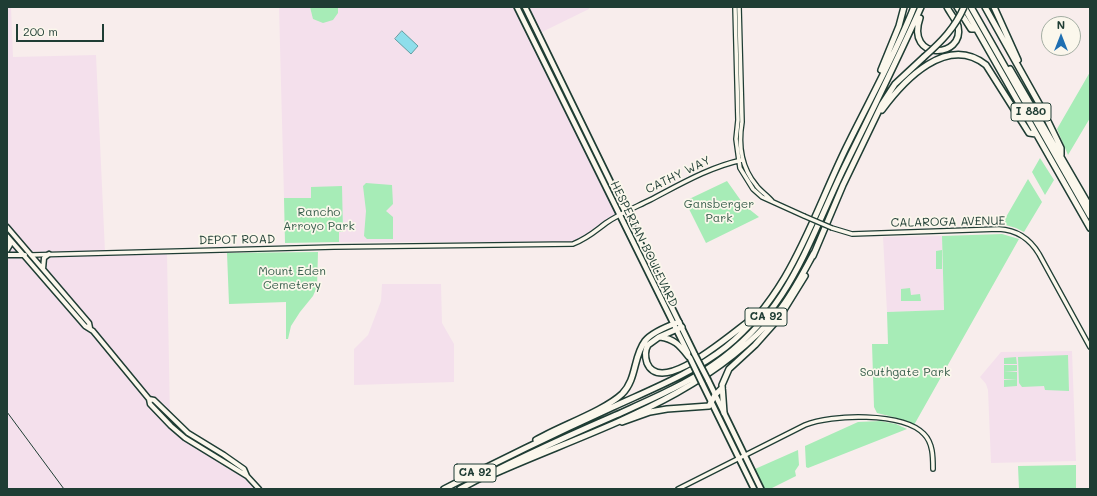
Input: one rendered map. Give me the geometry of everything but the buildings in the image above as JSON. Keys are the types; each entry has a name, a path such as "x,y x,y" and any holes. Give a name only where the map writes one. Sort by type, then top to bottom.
{"highway":[{"path":"879,80 899,26 904,7"},
{"name":"CA 92","path":"444,489 506,457 683,374 726,347 759,315 782,284 795,262 879,80 900,40 914,7"},
{"path":"922,7 917,25 918,37 923,46 934,52 947,50 957,38 957,23 947,7"},
{"name":"CA 92","path":"460,489 509,462 686,382 724,358 752,332 778,302 798,269 922,7"},
{"path":"957,7 971,28 976,29"},
{"path":"596,431 650,412 712,404 715,395 722,388 729,369 779,318 800,285 843,185 882,104 895,84 942,40 953,27 964,7"},
{"name":"I 880","path":"964,7 1090,228"},
{"name":"I 880","path":"971,7 1090,216"},
{"name":"I 880","path":"975,7 1090,207"},
{"path":"985,7 1033,92"},
{"path":"994,7 1033,92 1061,148 1061,156"},
{"path":"875,119 895,92 918,70 946,57 961,54 976,58 986,65 1029,133 1036,134"},
{"path":"460,489 596,431 691,386 737,354 756,336 779,311 814,253"},
{"path":"680,324 675,330 659,337 647,348 646,358 648,364 653,370 666,374 704,355 746,322 759,315"},
{"path":"506,457 551,431 597,409 621,394 633,376 645,341 673,324 680,324"},
{"path":"659,337 672,340 690,357"},
{"path":"722,388 724,413"}],"main road":[{"name":"HESPERIAN BOULEVARD","path":"517,7 754,489"},
{"name":"HESPERIAN BOULEVARD","path":"525,7 761,489"},
{"path":"7,227 80,312 89,323 90,328 149,399 154,400 188,433 234,461 244,469 247,476 259,489"},
{"path":"7,236 10,245 7,250"},
{"path":"7,236 85,326 90,328"},
{"path":"44,270 44,258 49,254"},
{"name":"DEPOT ROAD","path":"7,255 31,255"},
{"path":"64,302 67,302 80,312"}],"street":[{"name":"CALAROGA AVENUE","path":"734,7 738,120 736,139 740,161 748,175 772,201 832,228 852,234 999,229 1012,231 1021,235 1031,243 1039,254 1090,347"},
{"name":"CALAROGA AVENUE","path":"739,7 742,122 740,161"},
{"name":"CATHY WAY","path":"626,213 710,170 727,163 740,161"},
{"name":"DEPOT ROAD","path":"31,255 338,247 560,245 573,244 582,240 594,234 606,223 626,213"},
{"path":"678,489 814,421 827,418 896,419 911,425 924,434 932,451 933,469"}],"shaded area":[{"path":"7,7 11,7 13,57 96,55 105,252 167,254 170,418 255,481 259,489 7,489"},
{"path":"279,7 515,7 584,149 615,210 620,216 582,240 560,245 540,242 339,242 339,232 342,232 311,187 311,198 284,198"},
{"path":"527,7 589,7 589,9 540,33"},
{"path":"942,236 944,311 887,312 883,237"},
{"path":"382,284 441,284 442,323 454,344 454,382 354,385 354,349 368,335 381,301"},
{"path":"1072,351 1076,461 991,463 988,390 986,384 980,377 1001,352"}],"green space":[{"path":"310,7 338,7 338,13 333,20 323,23 313,19"},
{"path":"1090,72 1090,118 1068,155 1057,129"},
{"path":"1040,158 1054,180 1045,195 1032,172"},
{"path":"1028,179 1042,202 1024,232 1002,224"},
{"name":"Gansberger Park","path":"727,181 744,205 759,217 706,243 685,201"},
{"path":"366,183 392,185 393,204 386,211 393,217 393,239 367,239 364,236 366,211 363,186"},
{"name":"Rancho Arroyo Park","path":"342,186 343,232 339,232 339,242 285,243 284,198 311,198 311,187"},
{"name":"Southgate Park","path":"1002,234 1019,239 914,425 901,419 877,413 874,407 872,344 888,344 887,312 944,310 942,236"},
{"path":"942,250 942,269 936,269 936,251"},
{"name":"Mount Eden Cemetery","path":"318,252 317,287 313,296 291,326 288,339 286,339 286,302 229,304 227,253"},
{"path":"910,288 911,295 920,294 921,301 901,301 901,289"},
{"path":"1068,355 1069,391 1045,390 1044,386 1022,387 1019,383 1018,357"},
{"path":"1016,357 1017,364 1004,364 1004,358"},
{"path":"1004,365 1017,365 1017,371 1004,372"},
{"path":"1004,372 1017,372 1017,379 1004,379"},
{"path":"1017,379 1017,386 1004,387 1004,380"},
{"path":"880,421 896,424 907,429 808,468 806,467 805,446 858,422"},
{"path":"798,450 799,465 795,471 796,476 770,489 765,489 755,469"},
{"path":"1076,465 1076,489 1019,489 1018,466"}],"water":[{"path":"402,31 418,46 411,54 395,39"}],"railway":[{"path":"7,412 64,489"}]}
